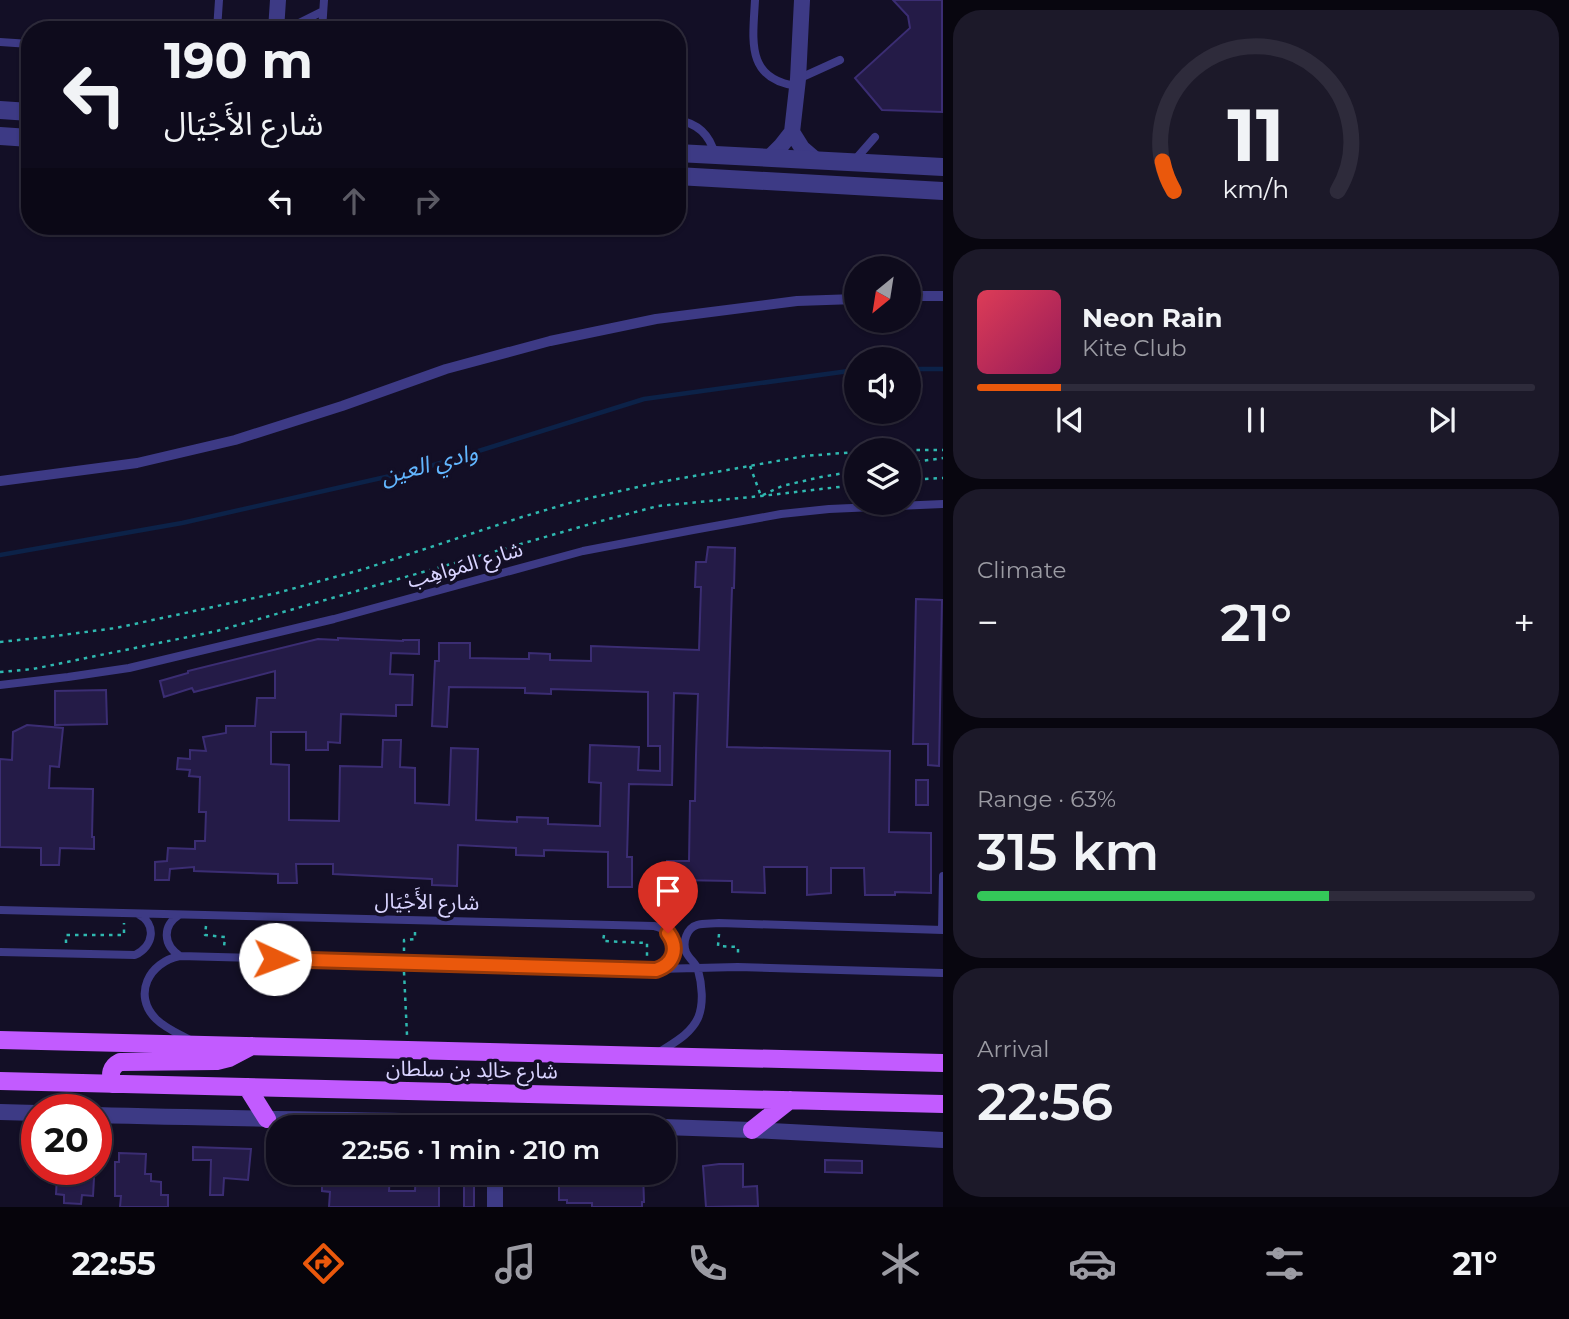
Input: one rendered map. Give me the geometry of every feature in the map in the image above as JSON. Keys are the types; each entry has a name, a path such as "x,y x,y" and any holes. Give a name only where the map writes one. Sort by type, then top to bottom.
{"main road":[{"name":"شارع خالِد بن سلطان","path":"0,1040 943,1063"},
{"path":"112,1084 110,1072 112,1067 120,1062 217,1061 252,1046"},
{"name":"شارع خالِد بن سلطان","path":"0,1081 943,1104"},
{"path":"247,1087 266,1117"},
{"path":"752,1130 790,1100"}],"street":[{"path":"277,21 278,0"},
{"path":"769,158 792,132 802,0"},
{"path":"0,110 21,111"},
{"path":"792,132 802,148 816,160"},
{"path":"0,136 21,137"},
{"path":"686,153 943,167"},
{"path":"686,177 943,191"},
{"path":"921,296 943,296"},
{"path":"0,481 137,463 235,440 446,369 551,341 656,318 797,302 844,300"},
{"path":"0,1112 21,1113"},
{"path":"112,1115 266,1119"},
{"path":"676,1127 943,1140"},
{"path":"495,1185 495,1207"}],"lane":[{"path":"218,21 219,0"},
{"path":"322,21 324,0"},
{"path":"755,0 752,47 762,70 772,79 784,84 797,83 840,60"},
{"path":"303,21 323,11"},
{"path":"0,42 21,43"},
{"path":"686,122 701,129 708,136 715,155"},
{"path":"853,162 876,137"},
{"name":"شارع المَواهِب","path":"0,685 129,668 334,619 583,551 624,543 781,514 842,508 943,504"},
{"path":"653,1056 687,1034 699,1017 702,996 697,967 686,952 685,945 685,937 690,929 698,924 942,930 943,876"},
{"name":"شارع الأَجْيَال","path":"0,910 654,926 668,933 675,947 670,962 656,970"},
{"path":"0,953 135,955 143,951 151,938 148,923 136,912"},
{"path":"179,915 173,919 166,932 169,946 180,956"},
{"path":"199,1044 157,1021 146,1003 146,983 157,965 166,960 180,956 656,970 738,967 943,972"}],"path":[{"path":"921,450 943,450"},
{"path":"0,642 116,628 277,593 364,569 573,502 656,483 805,456 844,453"},
{"path":"921,461 943,457"},
{"path":"750,466 761,496"},
{"path":"761,496 782,486 844,473"},
{"path":"921,479 943,478"},
{"path":"0,672 33,669 217,631 658,506 844,486"},
{"path":"66,953 66,935 124,935 124,912"},
{"path":"206,915 205,935 225,937 223,957"},
{"path":"407,1050 404,940 415,939 416,919"},
{"path":"719,923 719,946 738,947 738,967"},
{"path":"604,925 603,941 647,943 646,969"}],"building":[{"path":"893,0 942,0 942,112 882,110 855,78 910,28 908,16"},
{"path":"708,547 735,548 727,747 890,751 889,832 931,833 931,893 865,895 864,868 831,868 831,893 807,895 807,867 764,867 765,893 732,892 732,881 678,880 678,891 668,891 667,861 689,861 690,801 695,801 698,694 674,693 672,785 629,784 627,857 632,857 632,887 608,887 608,852 544,850 544,856 516,855 516,848 458,845 457,886 432,885 432,879 333,874 333,864 296,864 297,883 278,883 278,874 194,871 194,867 170,869 169,880 155,880 155,862 167,861 168,848 195,849 195,841 205,841 206,812 199,812 200,777 189,776 190,770 177,769 178,758 190,759 190,750 206,751 203,737 226,733 226,726 255,726 257,698 275,698 275,671 194,692 192,688 164,697 160,681 188,671 318,639 419,640 419,654 391,653 390,674 413,675 412,705 396,705 396,716 341,714 340,743 328,742 328,750 306,750 306,732 271,732 271,764 289,765 289,820 339,821 340,766 382,767 383,740 401,740 400,767 415,768 415,803 449,805 451,748 478,749 476,820 517,822 517,817 548,818 548,824 600,826 601,783 589,782 590,745 639,747 638,770 660,771 660,746 648,746 648,692 551,689 551,694 525,693 525,688 449,687 447,727 432,726 435,661 439,661 439,643 470,643 470,658 529,659 529,653 550,654 550,660 591,661 591,646 699,650 701,587 695,587 696,562 706,562"},
{"path":"916,599 942,600 939,766 928,765 928,744 913,744"},
{"path":"106,690 107,724 55,725 55,691"},
{"path":"27,725 63,728 59,767 50,766 49,788 93,789 94,849 60,848 59,865 41,865 41,848 0,847 0,759 12,760 13,732"},
{"path":"916,780 928,780 928,805 916,805"},
{"path":"193,1147 251,1149 248,1180 224,1178 223,1195 210,1195 211,1160 193,1160"},
{"path":"119,1153 146,1154 145,1174 151,1174 151,1181 161,1182 161,1195 168,1195 168,1207 120,1207 121,1196 115,1196 115,1162 119,1162"},
{"path":"825,1160 862,1161 862,1173 825,1172"},
{"path":"743,1164 743,1187 757,1186 758,1206 706,1207 703,1166"},
{"path":"57,1185 94,1185 93,1196 82,1195 81,1204 64,1203 64,1195 56,1194"},
{"path":"322,1185 389,1185 389,1191 415,1191 415,1185 439,1185 439,1207 329,1207 330,1192 322,1191"},
{"path":"464,1185 474,1185 474,1207 464,1207"},
{"path":"559,1185 643,1185 642,1207 592,1207 592,1203 567,1203 567,1200 559,1200"}],"waterway":[{"name":"وادي العين","path":"921,369 943,369"},
{"name":"وادي العين","path":"0,555 182,523 421,469 644,399 844,372"}],"route":[{"path":"275,959 656,970 664,967 674,955 673,939 668,933"}]}
